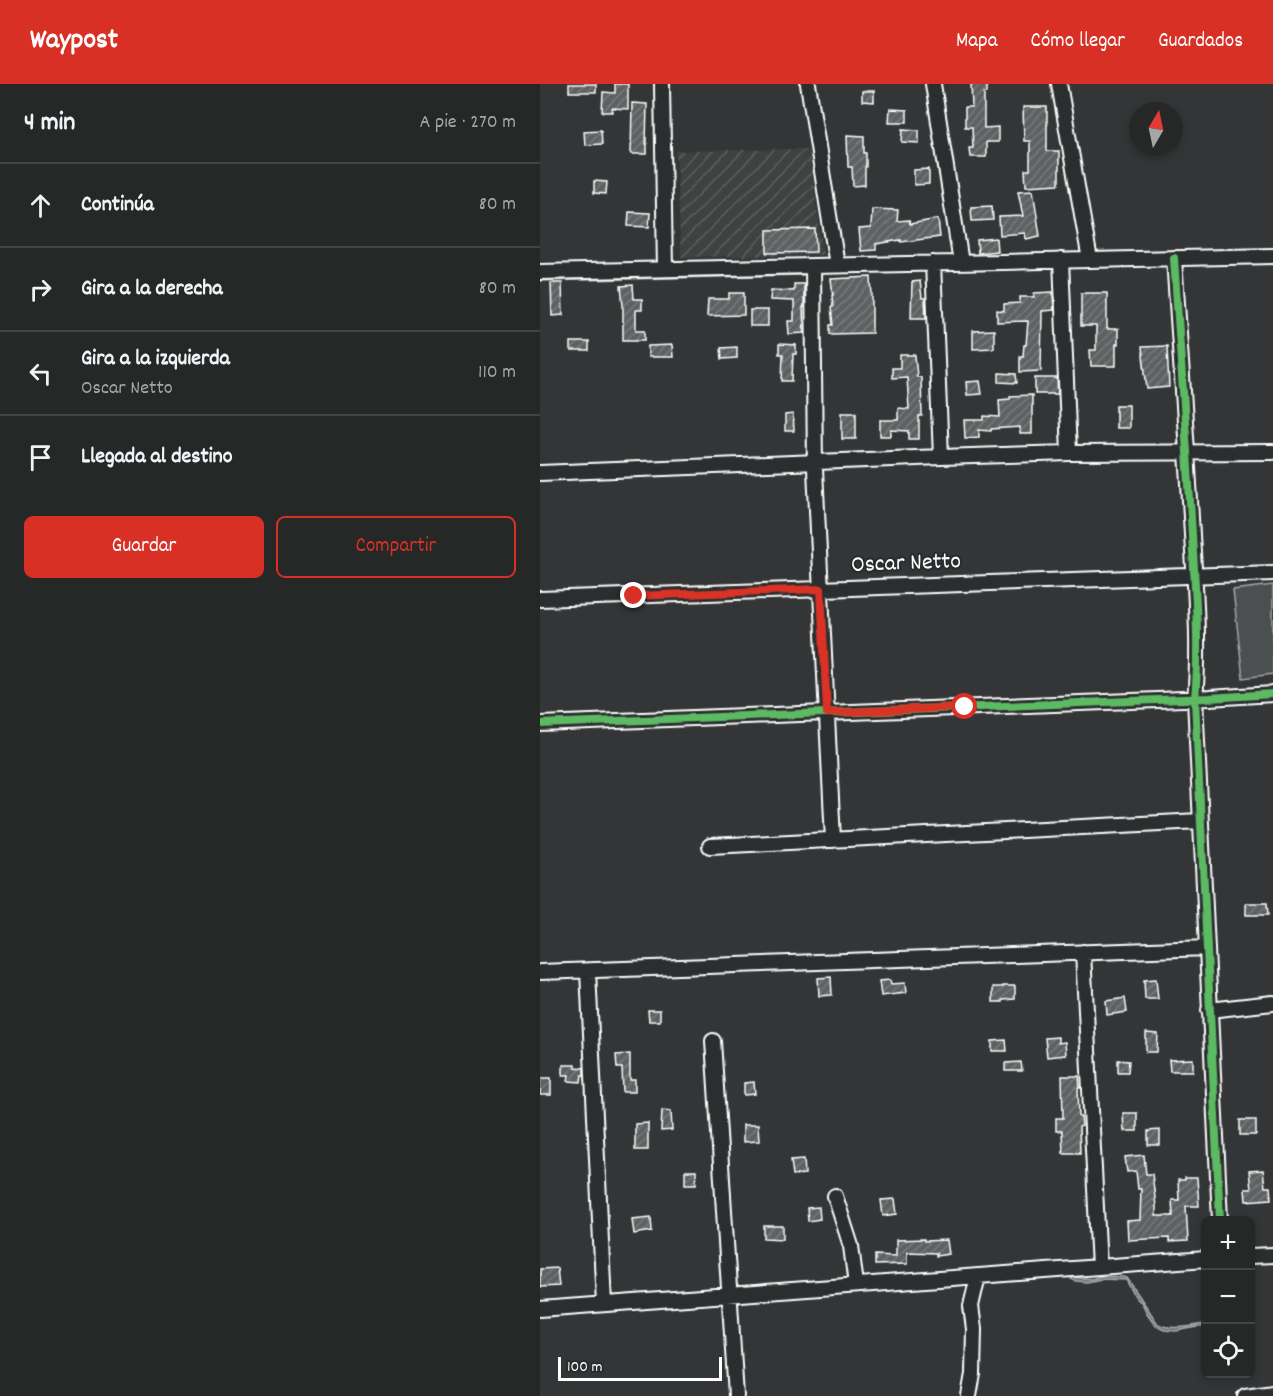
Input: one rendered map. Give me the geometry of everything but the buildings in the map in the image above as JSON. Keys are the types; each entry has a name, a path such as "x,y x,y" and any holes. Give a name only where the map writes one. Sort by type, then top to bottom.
{"street":[{"path":"662,84 664,269"},
{"path":"808,84 837,265"},
{"path":"933,84 961,263"},
{"path":"1059,84 1090,260"},
{"path":"540,272 1273,256"},
{"path":"1174,258 1194,576 1197,673 1195,699 1220,1216"},
{"path":"1060,261 1070,453"},
{"path":"933,263 941,457"},
{"path":"813,266 815,461 833,840"},
{"path":"540,473 1070,453 1273,452"},
{"name":"Oscar Netto","path":"540,599 1273,573"},
{"path":"540,724 1195,699 1273,694"},
{"path":"710,846 1200,821"},
{"path":"540,972 1207,948"},
{"path":"1083,952 1099,1267"},
{"path":"588,971 604,1304"},
{"path":"1209,1010 1273,1003"},
{"path":"713,1041 736,1396"},
{"path":"835,1196 851,1246 856,1285"},
{"path":"1255,1256 1273,1255"},
{"path":"540,1310 1201,1259"},
{"path":"969,1396 973,1374 974,1329 971,1306 978,1276"},
{"path":"1245,1396 1273,1392"}],"shaded area":[{"path":"809,149 823,255 681,257 676,151"},
{"path":"1273,585 1273,674 1243,678 1233,590"}],"water":[{"path":"803,275 540,281 540,279"},
{"path":"1100,1276 1127,1278 1158,1324 1175,1328 1201,1325 1201,1327 1176,1331 1164,1330 1156,1326 1126,1280 1101,1279 1087,1282 1071,1279 1073,1277 1092,1279"}],"cycle path":[{"path":"1174,258 1196,596 1195,699 1220,1216"},
{"path":"540,724 1273,694"}],"route":[{"path":"634,596 821,589 827,713 965,707"}]}
